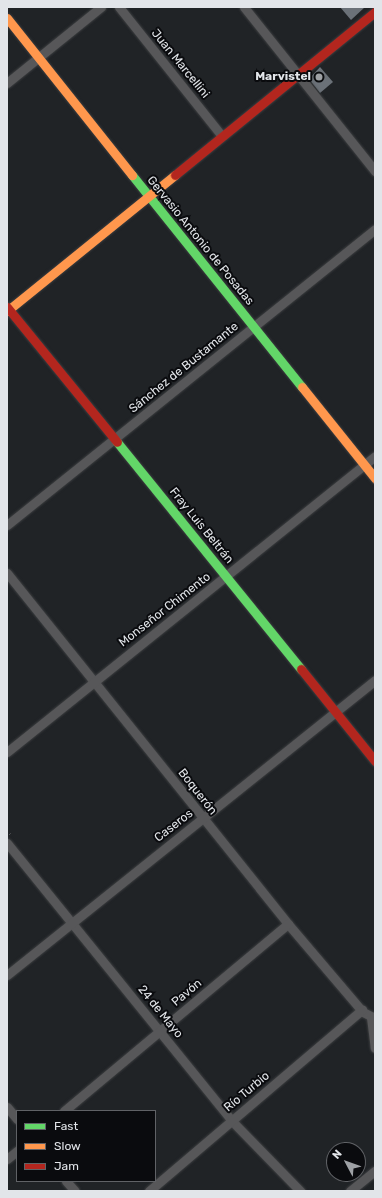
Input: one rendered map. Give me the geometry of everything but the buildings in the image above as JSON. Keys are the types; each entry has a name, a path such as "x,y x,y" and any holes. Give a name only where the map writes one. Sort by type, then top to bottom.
{"street":[{"path":"7,83 101,7"},
{"name":"Juan Marcellini","path":"119,7 222,136"},
{"path":"244,7 375,171"},
{"path":"8,309 375,12"},
{"name":"Gervasio Antonio de Posadas","path":"7,18 375,478"},
{"name":"Sánchez de Bustamante","path":"7,525 375,229"},
{"name":"Fray Luis Beltrán","path":"8,309 115,438 375,761"},
{"name":"Monseñor Chimento","path":"7,752 375,456"},
{"name":"Boquerón","path":"7,573 288,924 362,1010 373,1018"},
{"name":"Caseros","path":"7,975 375,680"},
{"name":"24 de Mayo","path":"7,843 161,1031 232,1121 300,1191"},
{"name":"Pavón","path":"65,1110 288,924"},
{"name":"Río Turbio","path":"155,1189 362,1010"},
{"path":"373,1018 375,1048"},
{"path":"7,1107 16,1118"},
{"path":"7,1159 16,1152"},
{"path":"350,1191 374,1172"},
{"path":"67,1182 74,1191"}],"traffic: fast":[{"path":"132,175 302,387"},
{"path":"117,442 301,669"}],"traffic: slow":[{"path":"7,18 132,175"},
{"path":"7,311 175,175"},
{"path":"302,387 375,478"}],"traffic: jam":[{"path":"175,175 375,12"},
{"path":"7,307 117,442"},
{"path":"301,669 375,761"}],"place":[{"name":"Marvistel","path":"319,77"}]}
